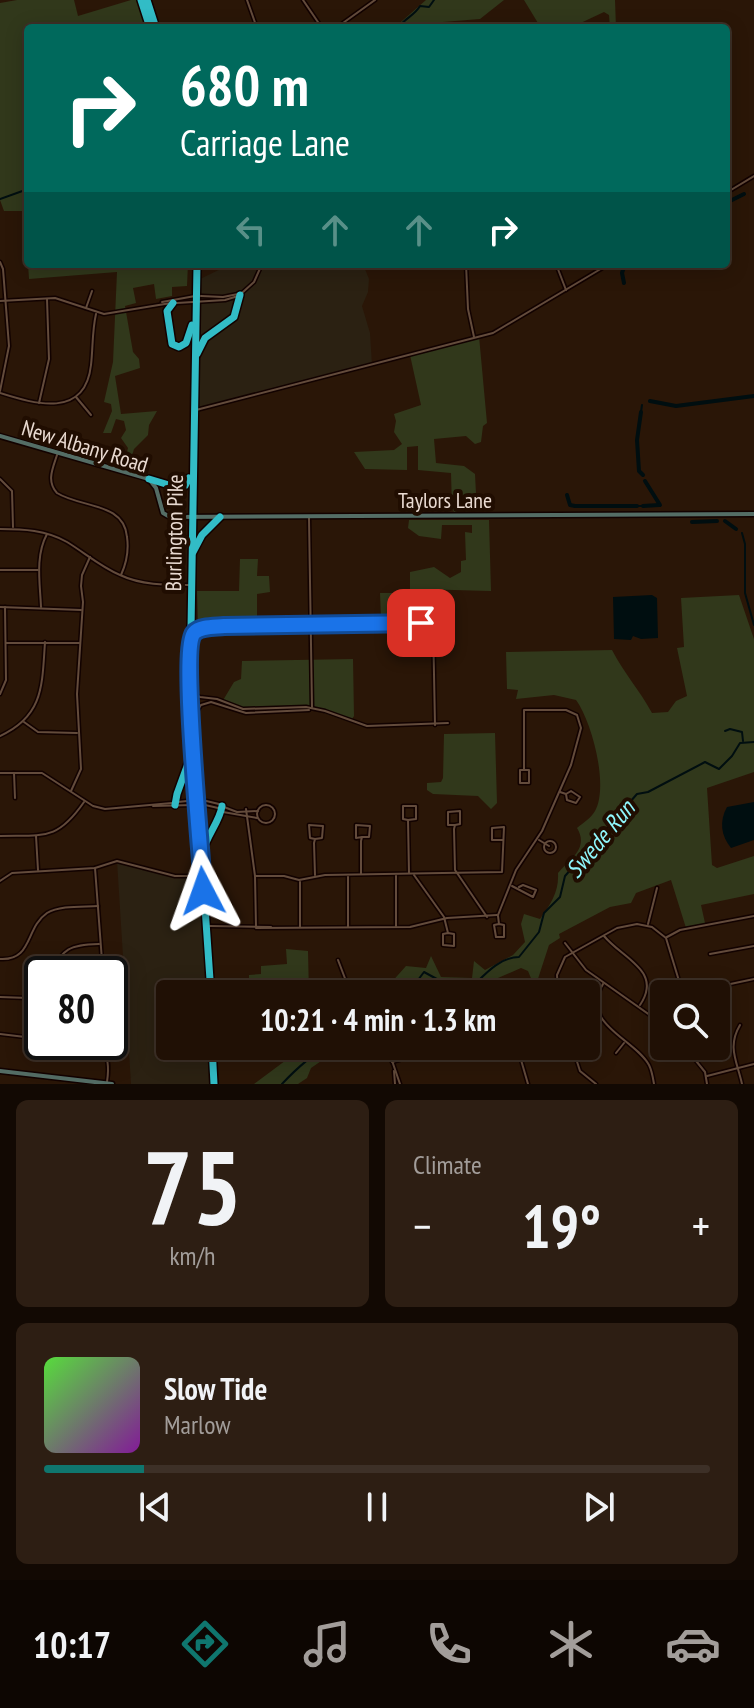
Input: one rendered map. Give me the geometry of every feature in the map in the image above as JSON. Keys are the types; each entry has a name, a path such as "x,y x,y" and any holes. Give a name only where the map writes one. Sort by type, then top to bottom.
{"highway":[{"path":"144,0 149,24"},
{"path":"144,0 154,24"},
{"name":"Burlington Pike","path":"195,268 189,478 192,554 190,690 199,876 208,980"},
{"path":"195,359 205,338 231,321 237,295"},
{"name":"Burlington Pike","path":"194,298 187,686 209,980"},
{"path":"173,303 167,311 172,344 179,347 186,343 192,325"},
{"path":"149,479 182,488 189,478"},
{"path":"156,490 171,486"},
{"path":"208,528 209,517"},
{"path":"192,554 208,528 220,517"},
{"path":"191,619 200,626 216,627"},
{"path":"190,641 196,631 216,627"},
{"path":"175,804 190,758"},
{"path":"201,857 222,808"},
{"path":"214,1060 216,1084"}],"street":[{"path":"247,0 256,24"},
{"path":"303,0 319,24"},
{"path":"366,0 369,4"},
{"path":"342,24 375,0"},
{"path":"730,191 754,176"},
{"path":"0,262 3,266 9,346 0,392 39,404 55,405 75,396 90,373 96,313"},
{"path":"0,301 60,298 96,313 112,314 194,298 237,295 254,282 260,268"},
{"path":"466,268 467,306 474,338"},
{"path":"558,268 567,291"},
{"path":"194,411 502,329 603,268"},
{"path":"85,309 92,291"},
{"path":"39,404 49,359 47,297"},
{"path":"157,304 194,298"},
{"path":"75,396 91,415"},
{"name":"New Albany Road","path":"0,436 149,479 156,490"},
{"path":"58,453 51,477 53,489 109,511 124,523 128,551 120,576"},
{"path":"0,479 12,491 13,529"},
{"name":"Taylors Lane","path":"156,490 160,509 166,516 190,517 754,514"},
{"path":"309,517 311,709"},
{"path":"0,529 47,533 64,540 120,576 158,585 188,585"},
{"path":"41,607 39,570 47,533"},
{"path":"71,791 81,769 77,685 83,610 82,575 90,557"},
{"path":"0,570 39,570"},
{"path":"0,607 83,610"},
{"path":"0,694 6,680 5,607"},
{"path":"216,627 434,623 435,725"},
{"path":"0,736 23,722 33,711 40,696 45,642"},
{"path":"6,643 80,643"},
{"path":"190,690 197,696 217,699 243,709 311,709 333,713 367,726 448,723"},
{"path":"192,725 197,710 207,702 242,712 311,709"},
{"path":"499,924 498,915 518,868 538,840 575,754 580,719 568,710 524,710 524,770"},
{"path":"23,722 38,732 79,733"},
{"path":"14,772 15,798"},
{"path":"0,773 42,773 93,806 105,809 196,802 246,812 258,811"},
{"path":"559,791 566,794"},
{"path":"0,836 36,835 63,828 85,801"},
{"path":"246,812 267,824 275,816 275,810 263,806 257,818"},
{"path":"403,806 416,806 416,819 408,820 403,819 403,806"},
{"path":"460,811 460,824 455,825 448,825 448,812 460,811"},
{"path":"246,812 255,876 256,928"},
{"path":"408,820 412,874 444,918 448,933"},
{"path":"455,825 456,874 488,918"},
{"path":"255,876 286,876 301,880 315,876 502,872 504,827 493,827 492,840 503,840"},
{"path":"36,835 39,871"},
{"path":"362,837 362,875"},
{"path":"315,839 315,876"},
{"path":"538,840 549,846"},
{"path":"0,880 12,873 95,868 117,861 175,876 199,876"},
{"path":"95,868 101,956"},
{"path":"348,875 348,928"},
{"path":"396,927 397,875"},
{"path":"300,928 301,880"},
{"path":"511,885 519,887"},
{"path":"648,926 657,888"},
{"path":"0,959 10,960 18,956 39,920 50,912 98,906"},
{"path":"206,922 216,928 396,927 444,918 488,918 498,915"},
{"path":"666,938 680,930 754,916"},
{"path":"556,980 565,957 625,925 648,926 657,929 666,938 679,980"},
{"path":"207,936 216,928"},
{"path":"604,935 645,976 648,991 639,1006"},
{"path":"565,943 586,970 650,1014"},
{"path":"61,956 66,949 83,944 100,944"},
{"path":"710,954 754,946"},
{"path":"338,960 346,980"},
{"path":"730,984 754,979"},
{"path":"604,983 597,998 599,1014 604,1023 649,1065 654,1084"},
{"path":"0,997 24,998"},
{"path":"740,1025 732,1045 742,1084"},
{"path":"0,1034 24,1037"},
{"path":"616,1053 625,1042"},
{"path":"0,1071 110,1084 108,1060"},
{"path":"398,1084 392,1062 399,1060"},
{"path":"521,1060 528,1084"},
{"path":"576,1060 580,1071 594,1084"},
{"path":"695,1060 707,1076 707,1084"},
{"path":"707,1076 754,1064"}],"shaded area":[{"path":"223,268 365,268 369,279 362,306 370,333 372,365 194,411 196,281"},
{"path":"652,595 657,598 658,638 633,636 631,640 614,639 613,597"},
{"path":"754,802 754,840 731,848 722,828 727,807"},
{"path":"117,861 175,876 199,876 207,980 156,980 156,1060 212,1060 214,1084 131,1084 128,956 123,956"}],"green space":[{"path":"74,0 78,16 131,0 141,0 149,24 24,24 24,221 23,211 4,211 0,200 0,3"},
{"path":"426,0 504,0 480,19 439,24 399,24"},
{"path":"524,0 615,0 616,24 610,24 609,15 604,12 578,24 539,24"},
{"path":"28,268 188,268 187,286 172,287 172,296 156,299 154,284 133,288 136,303 125,306 133,352 139,359 140,368 115,376 121,414 157,411 149,425 148,435 134,449 128,469 123,467 128,448 121,438 126,430 124,421 116,419 111,433 103,433 112,411 111,404 104,402 113,362 117,272 29,279"},
{"path":"479,336 487,423 483,426 481,442 475,444 466,436 434,439 436,463 464,466 475,474 477,513 455,514 452,508 451,473 418,470 418,446 407,447 407,470 365,469 354,452 394,450 402,444 394,432 394,414 421,405 410,355"},
{"path":"409,520 489,520 491,591 416,589 416,618 381,618 380,593 410,593 410,572 434,567 450,578 461,572 461,561 466,560 465,532 472,533 472,525 442,525 441,539 419,536 408,528"},
{"path":"240,559 258,559 257,576 269,576 270,592 257,594 257,627 198,627 197,591 239,591"},
{"path":"739,595 754,639 754,772 707,788 712,865 717,868 754,856 754,894 701,905 705,923 686,928 671,880 636,893 631,903 610,907 559,934 560,938 549,945 538,980 532,980 528,971 521,968 494,980 394,980 406,966 426,968 431,956 441,977 472,978 474,961 485,970 513,955 525,942 521,924 524,914 540,919 556,892 558,873 580,847 577,828 595,811 599,800 597,754 588,723 576,700 554,695 516,699 518,690 507,689 506,652 612,650 652,713 668,712 676,701 687,696 677,648 684,647 681,598"},
{"path":"353,659 354,716 350,722 312,709 233,707 222,702 234,682 241,679 242,661"},
{"path":"495,733 497,803 491,809 478,796 433,794 427,790 427,783 441,782 443,778 444,734"},
{"path":"286,949 308,951 309,980 249,980 249,975 261,974 261,966 287,964"},
{"path":"286,1060 323,1060 311,1068 307,1078 298,1084 254,1084"}],"waterway":[{"path":"401,24 420,6 429,7 434,0"},
{"path":"0,199 24,190"},
{"path":"730,201 744,194"},
{"path":"624,268 624,283"},
{"path":"650,401 676,406 754,396"},
{"path":"641,412 642,405"},
{"path":"641,412 637,440 639,471 643,475"},
{"path":"645,481 660,505"},
{"path":"567,495 570,505 575,506 637,506"},
{"path":"643,506 659,505"},
{"path":"637,506 643,506"},
{"path":"692,522 717,521"},
{"path":"725,521 736,529"},
{"path":"742,533 745,544 745,593 754,625"},
{"path":"725,731 742,732 743,741"},
{"name":"Swede Run","path":"479,980 501,962 519,957 539,932 544,913 560,897 565,876 637,794 648,792 705,762 719,769 740,743 754,742"},
{"name":"Swede Run","path":"418,980 424,972 439,980"},
{"name":"Swede Run","path":"282,1084 308,1060"}],"route":[{"path":"203,891 190,690 190,641 196,631 224,626 421,623"}]}
